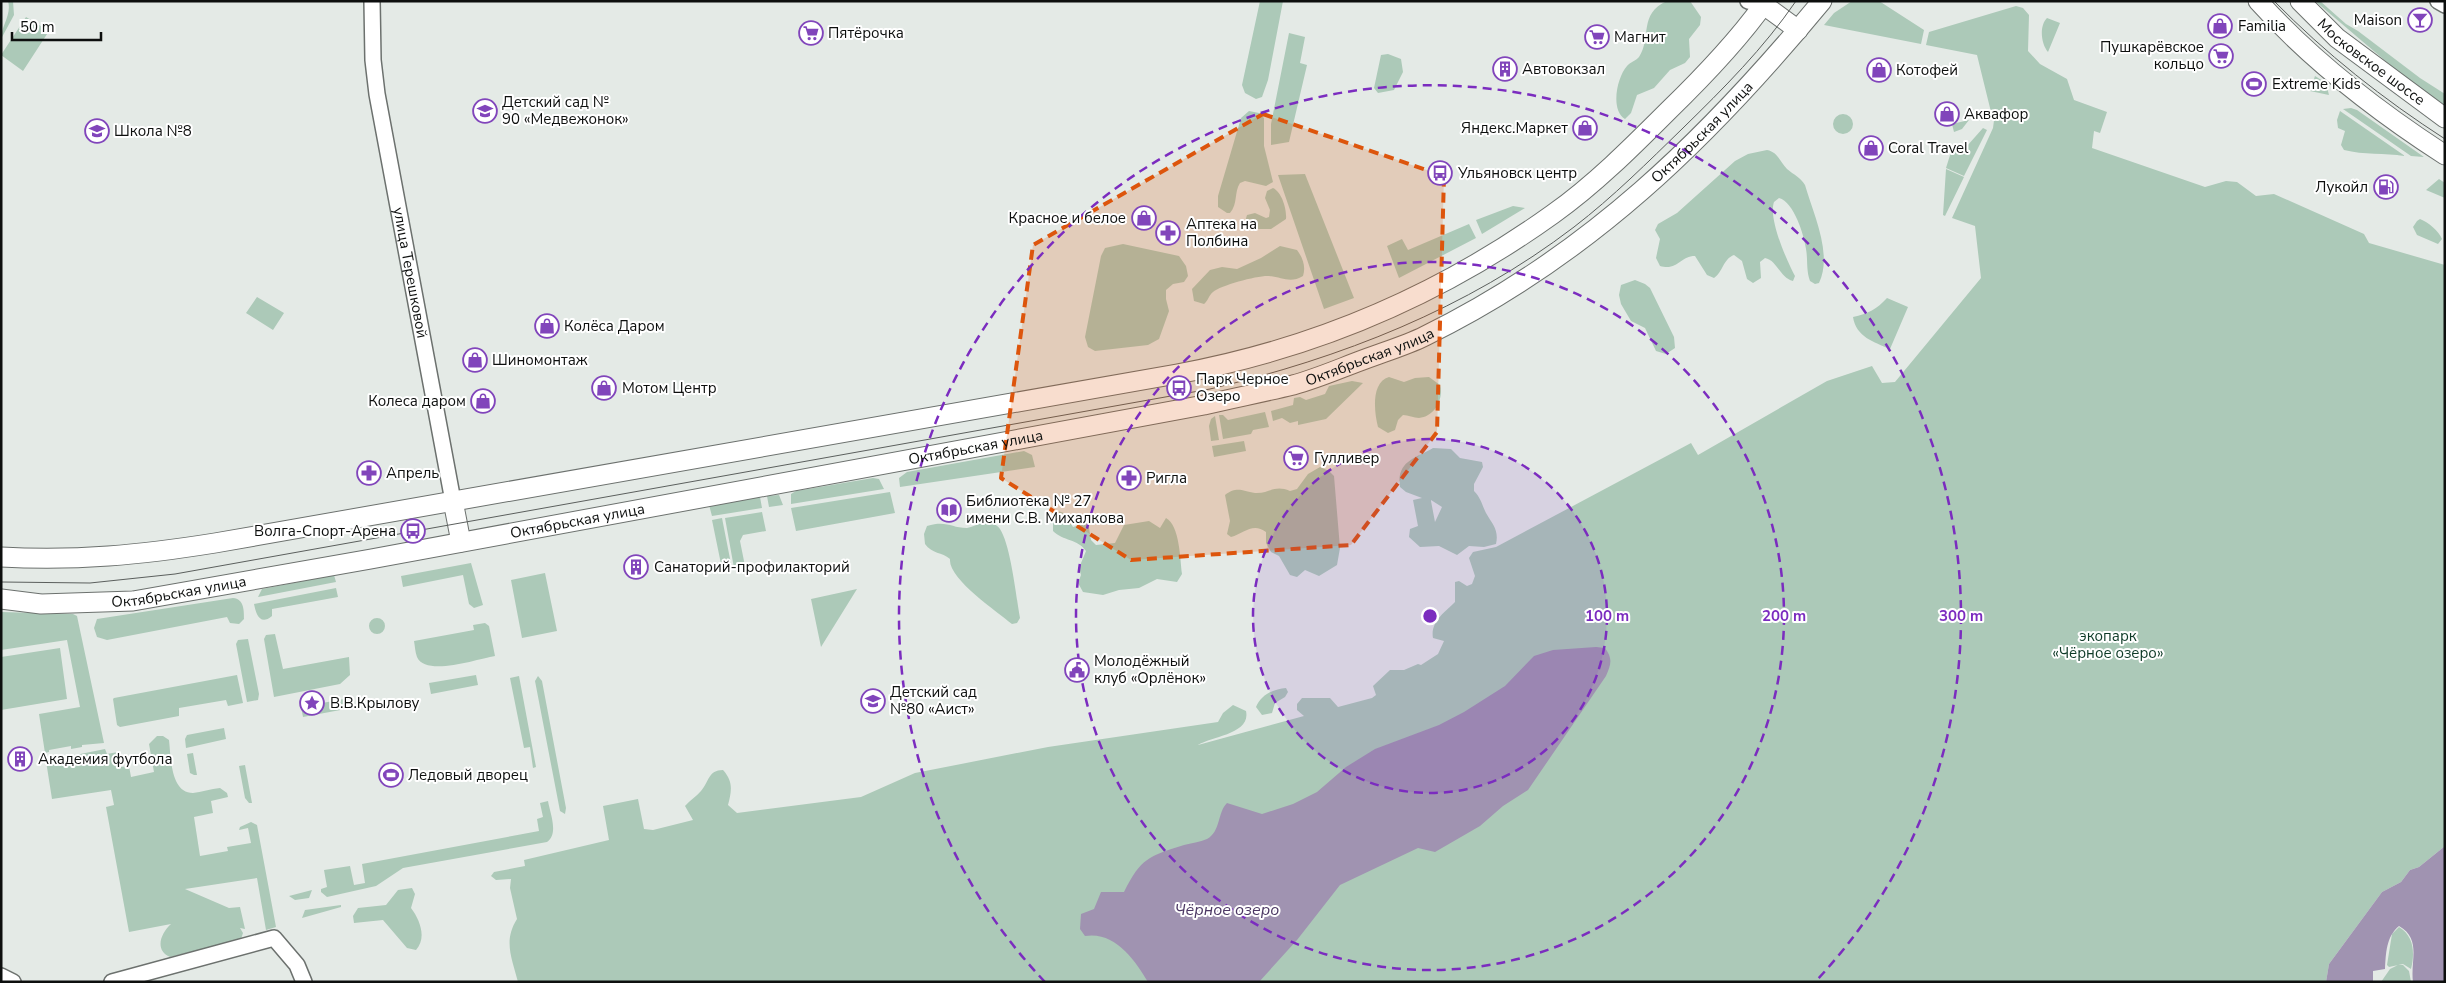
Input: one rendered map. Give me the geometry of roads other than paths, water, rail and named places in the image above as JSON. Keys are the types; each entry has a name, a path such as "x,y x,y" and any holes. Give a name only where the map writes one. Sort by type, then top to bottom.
{"main road":[{"name":"Октябрьская улица","path":"1,599 40,604 133,601 1204,405 1294,384 1423,337 1515,286 1599,228 1641,194 1729,109 1822,1"},
{"name":"Московское шоссе","path":"2258,1 2328,69 2383,112 2445,154"},
{"name":"Московское шоссе","path":"2300,1 2337,38 2445,118"},
{"path":"1,557 69,559 140,555 1201,369 1276,351 1392,309 1456,277 1554,214 1651,128 1712,67 1760,2 1798,30"},
{"name":"улица Терешковой","path":"453,501 461,542"}],"street":[{"name":"улица Терешковой","path":"372,1 372,33 377,94 453,501"},
{"path":"2438,1 2445,4"},
{"path":"112,982 274,938 297,966 304,982"},
{"path":"1,976 13,982"}],"water":[{"name":"Чёрное озеро","path":"1605,648 1609,655 1610,665 1606,676 1528,790 1503,806 1480,826 1435,852 1418,848 1340,885 1297,940 1259,982 1148,982 1123,949 1106,938 1085,936 1080,929 1081,914 1094,909 1101,892 1124,892 1141,865 1147,860 1162,852 1204,840 1211,836 1227,803 1262,814 1293,804 1317,792 1346,767 1375,749 1439,725 1464,712 1505,686 1534,656 1553,650"},
{"path":"2445,846 2445,982 2413,982 2413,944 2406,931 2399,926 2389,940 2385,969 2373,971 2373,982 2326,982 2329,964 2382,892 2401,882 2410,870 2419,867"}],"tram line":[{"path":"1,582 90,583 175,574 1210,389 1259,377 1307,362 1355,346 1446,306 1490,283 1574,227 1603,204 1657,154 1713,98 1757,52 1796,1"},
{"path":"2274,1 2356,75 2399,108 2445,139"}],"place":[{"name":"Maison","path":"2420,20"},
{"name":"Familia","path":"2220,26"},
{"name":"Пятёрочка","path":"811,33"},
{"name":"Магнит","path":"1597,37"},
{"name":"Пушкарёвское кольцо","path":"2221,56"},
{"name":"Автовокзал","path":"1505,69"},
{"name":"Котофей","path":"1879,70"},
{"name":"Extreme Kids","path":"2254,84"},
{"name":"Детский сад № 90 «Медвежонок»","path":"485,111"},
{"name":"Аквафор","path":"1947,114"},
{"name":"Яндекс.Маркет","path":"1585,128"},
{"name":"Школа №8","path":"97,131"},
{"name":"Coral Travel","path":"1871,148"},
{"name":"Ульяновск центр","path":"1440,173"},
{"name":"Лукойл","path":"2386,187"},
{"name":"Красное и белое","path":"1144,218"},
{"name":"Аптека на Полбина","path":"1168,233"},
{"name":"Колёса Даром","path":"547,326"},
{"name":"Шиномонтаж","path":"475,360"},
{"name":"Мотом Центр","path":"604,388"},
{"name":"Парк Черное Озеро","path":"1179,388"},
{"name":"Колеса даром","path":"483,401"},
{"name":"Гулливер","path":"1296,458"},
{"name":"Апрель","path":"369,473"},
{"name":"Ригла","path":"1129,478"},
{"name":"Библиотека № 27 имени С.В. Михалкова","path":"949,510"},
{"name":"Волга-Спорт-Арена","path":"413,531"},
{"name":"Санаторий-профилакторий","path":"636,567"},
{"name":"Молодёжный клуб «Орлёнок»","path":"1077,670"},
{"name":"Детский сад №80 «Аист»","path":"873,701"},
{"name":"В.В.Крылову","path":"312,703"},
{"name":"Академия футбола","path":"20,759"},
{"name":"Ледовый дворец","path":"391,775"}],"park label":[{"name":"экопарк «Чёрное озеро»","path":"2108,644"}]}
